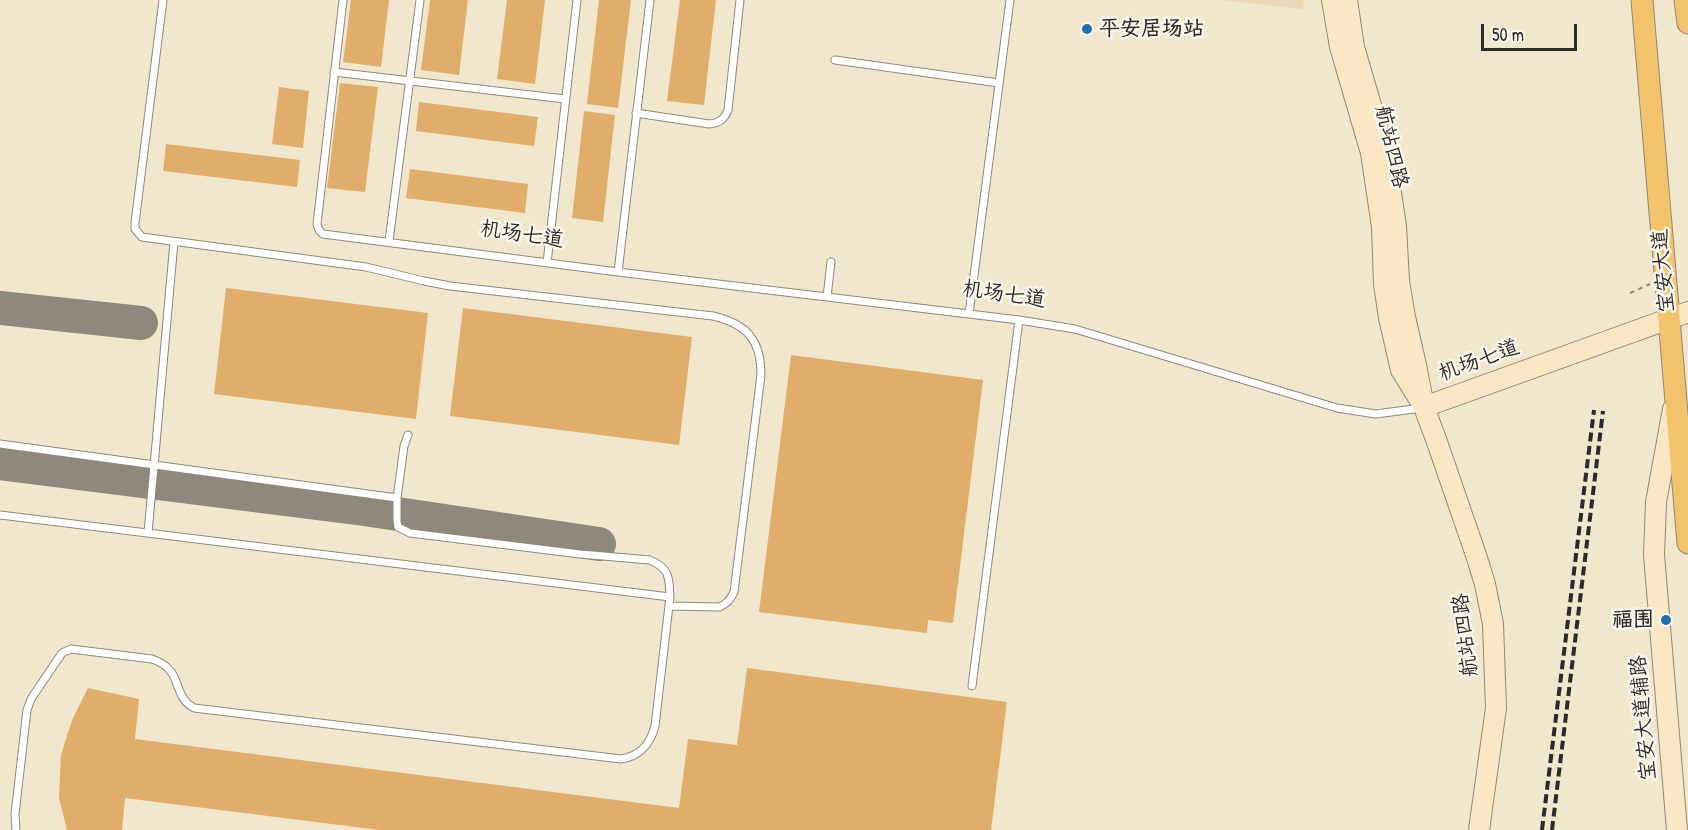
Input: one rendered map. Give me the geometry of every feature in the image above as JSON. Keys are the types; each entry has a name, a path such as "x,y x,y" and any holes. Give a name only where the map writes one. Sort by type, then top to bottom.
{"main road":[{"name":"航站四路","path":"1332,0 1340,47 1371,153 1382,227 1384,284 1389,318 1401,370 1424,407"},
{"name":"航站四路","path":"1347,0 1354,47 1385,153 1396,226 1399,281 1424,407 1476,555 1494,624 1496,708 1479,830"},
{"name":"宝安大道","path":"1642,0 1688,543"},
{"path":"1685,0 1688,23"},
{"name":"机场七道","path":"1424,407 1688,312"},
{"name":"宝安大道辅路","path":"1675,388 1673,411 1656,502 1654,555 1677,830"}],"lane":[{"path":"163,0 135,223 135,229 142,237 366,267 450,286 713,316 746,330 759,350 761,375 734,592 731,600 718,607 669,606"},
{"path":"343,0 334,72 565,99"},
{"path":"389,241 420,0"},
{"path":"547,263 577,0"},
{"path":"618,272 650,0"},
{"path":"636,113 709,124 718,123 725,116 728,110 740,0"},
{"path":"969,314 1010,0"},
{"path":"835,60 999,84"},
{"name":"机场七道","path":"334,72 317,224 318,230 323,234 1019,320 1075,329 1337,408 1376,414 1424,407"},
{"path":"148,534 174,242"},
{"path":"827,297 831,262"},
{"path":"972,686 1019,320"},
{"path":"16,830 15,814 27,710 31,699 62,653 71,648 152,659 159,662 172,671 183,700 195,708 621,759 634,756 642,750 653,734 670,597 670,580 667,571 660,564 650,560 580,554 410,533 399,527 397,521 397,498 404,446 408,435"},
{"path":"0,444 397,498"},
{"path":"0,515 670,597"}],"shaded area":[{"path":"1220,0 1304,0 1303,9"}],"building":[{"path":"351,0 389,0 381,67 343,62"},
{"path":"430,0 468,0 459,75 421,70"},
{"path":"507,0 545,0 535,84 497,79"},
{"path":"599,0 631,0 618,108 587,104"},
{"path":"680,0 716,0 704,105 667,101"},
{"path":"340,83 378,87 365,192 327,188"},
{"path":"279,87 309,91 303,148 272,144"},
{"path":"419,102 538,117 534,146 416,131"},
{"path":"584,111 615,115 603,222 572,218"},
{"path":"166,144 300,160 297,187 163,171"},
{"path":"410,169 528,184 525,213 406,198"},
{"path":"226,288 428,313 416,419 214,394"},
{"path":"463,308 692,337 679,445 450,416"},
{"path":"791,355 983,380 953,623 928,620 927,633 759,612"},
{"path":"747,668 1007,702 991,830 379,830 125,798 122,830 67,830 59,798 61,755 72,720 88,688 139,699 135,739 679,808 688,739 737,745"}],"taxiway":[{"path":"0,308 141,323"},
{"path":"0,463 364,509 599,544"}],"railway":[{"path":"1542,830 1594,410"},
{"path":"1552,830 1603,411"}],"place":[{"name":"平安居场站","path":"1087,29"},
{"name":"福围","path":"1666,620"}]}
